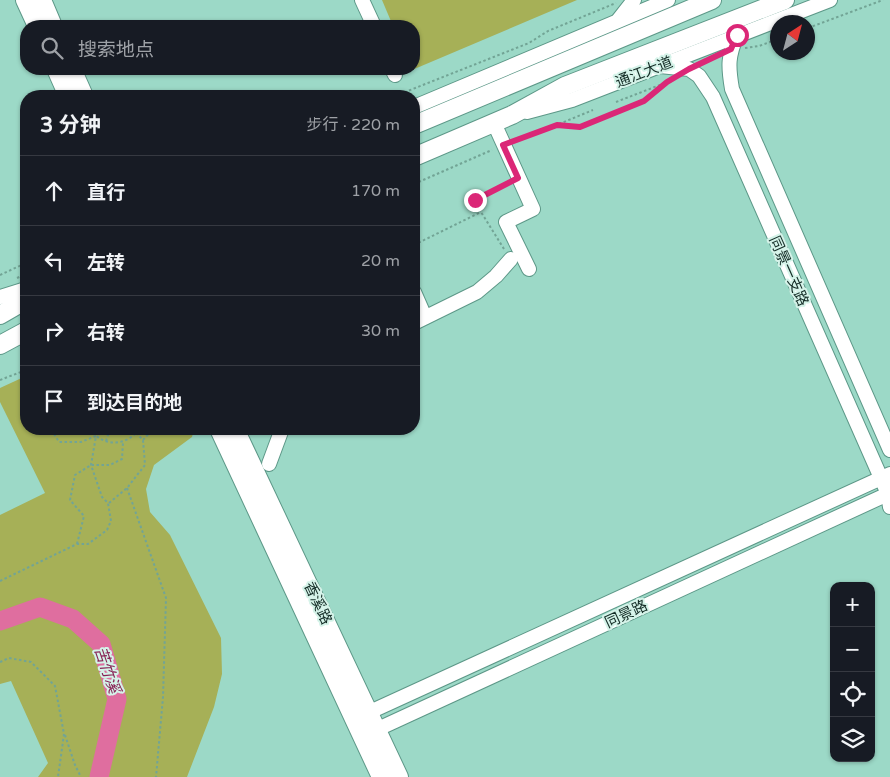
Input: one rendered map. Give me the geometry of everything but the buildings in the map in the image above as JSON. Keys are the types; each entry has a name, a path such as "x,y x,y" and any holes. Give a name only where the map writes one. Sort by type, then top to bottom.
{"main road":[{"path":"25,0 34,20"},
{"path":"42,0 50,20"},
{"path":"420,122 712,0"},
{"name":"通江大道","path":"420,154 512,116 565,86 784,0"},
{"path":"59,75 65,90"},
{"path":"75,75 81,90"},
{"path":"0,315 20,303"},
{"path":"0,345 20,334"},
{"name":"香溪路","path":"222,435 370,732 399,777"},
{"name":"香溪路","path":"238,435 362,716"},
{"name":"香溪路","path":"370,732 380,777"}],"street":[{"path":"362,0 371,20"},
{"path":"420,104 668,0"},
{"name":"通江大道","path":"512,116 572,100 830,0"},
{"path":"618,20 627,1"},
{"name":"同景一支路","path":"737,35 731,49 728,68 732,89 890,450"},
{"path":"660,66 689,69"},
{"name":"同景一支路","path":"689,69 699,76 713,97 885,477 889,498"},
{"path":"494,123 532,209 506,222 529,269"},
{"path":"420,320 477,292 511,260"},
{"path":"0,298 20,291"},
{"path":"269,464 280,435"},
{"path":"362,716 885,477"},
{"name":"同景路","path":"370,732 889,498"}],"path":[{"path":"815,25 883,0"},
{"path":"410,90 529,43 548,31 614,4 627,1"},
{"path":"731,49 759,46 770,43"},
{"path":"557,125 580,127 644,101 667,82 689,69"},
{"path":"616,102 667,82"},
{"path":"420,181 503,145 593,110"},
{"path":"511,260 475,200 518,178"},
{"path":"420,242 481,212"},
{"path":"0,275 20,266"},
{"path":"14,280 20,277"},
{"path":"0,380 20,372"},
{"path":"55,435 59,442 81,442 96,436"},
{"path":"106,442 108,435"},
{"path":"96,436 106,442 115,443 123,442 133,435"},
{"path":"138,435 144,440"},
{"path":"108,503 127,488 145,465 144,440 148,435"},
{"path":"0,581 77,544 88,544 107,530 111,521 108,503 102,497 91,465 96,436"},
{"path":"77,544 84,516 70,500 75,475 91,465 110,465 122,459 123,442"},
{"path":"127,488 166,598 163,697 156,777"},
{"path":"0,662 9,658 31,662 55,686 64,734 81,777"},
{"path":"58,777 64,734"}],"green space":[{"path":"382,0 577,0 420,67 420,20 390,20"},
{"path":"20,379 20,435 192,435 154,465 146,489 150,512 170,535 221,638 222,674 214,707 187,777 38,777 48,763 11,681 0,684 0,515 45,493 0,402 0,388"}],"waterway":[{"name":"苦竹溪","path":"0,621 40,607 73,619 101,644 117,699 99,777"}],"route":[{"path":"475,200 518,178 503,145 557,125 580,127 644,101 667,82 731,49 737,35"}]}
